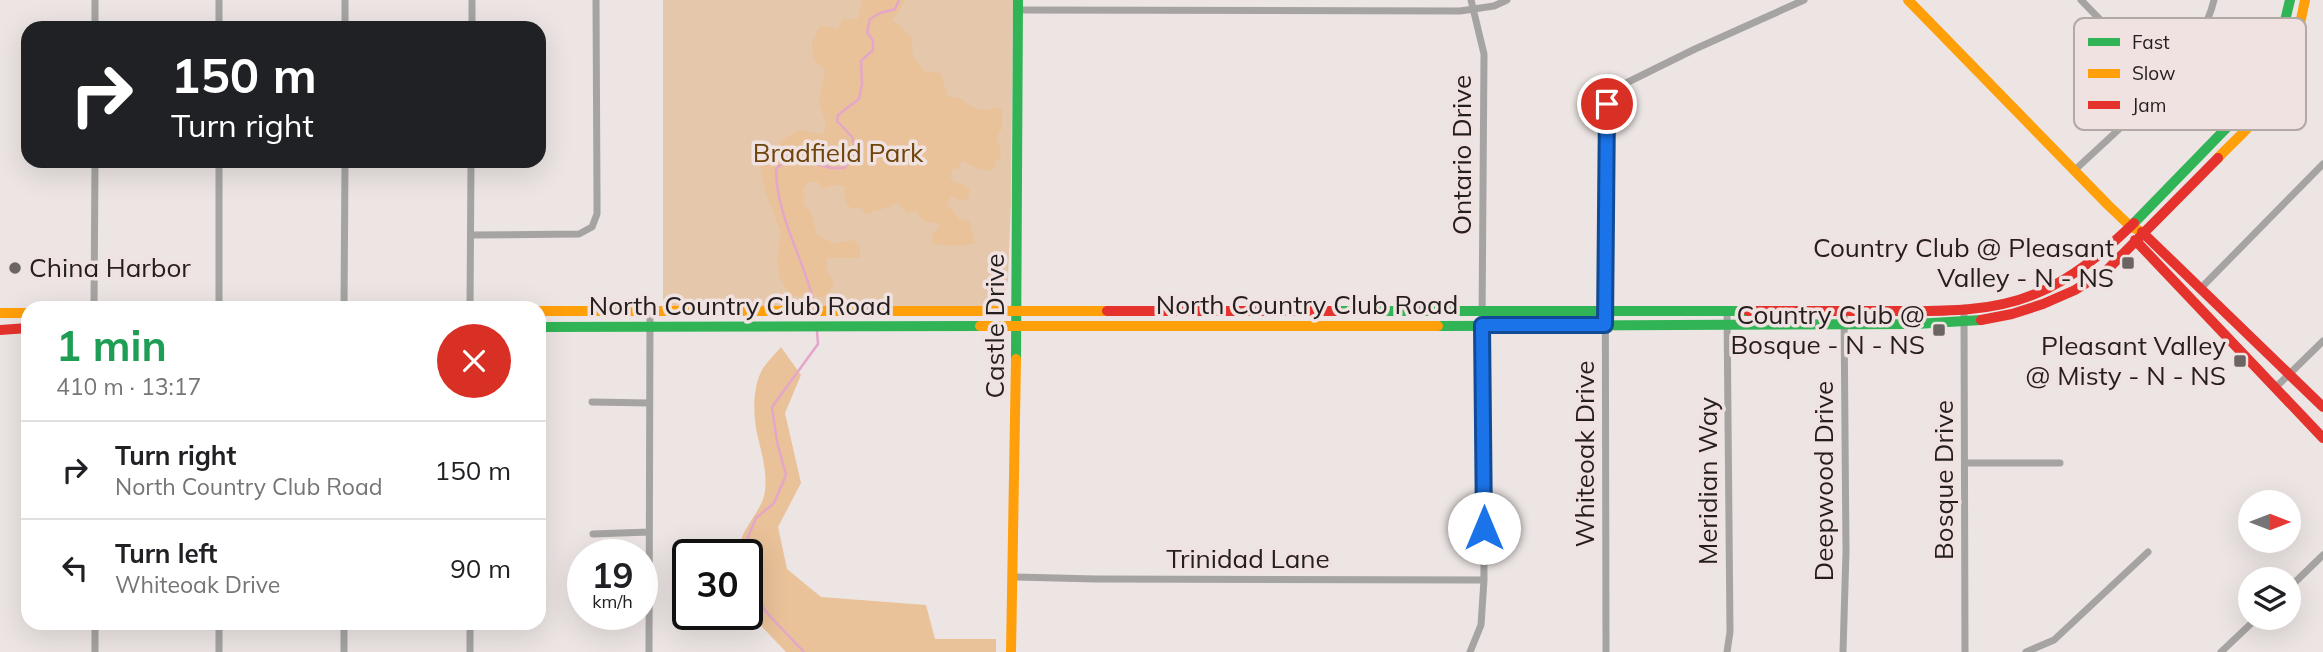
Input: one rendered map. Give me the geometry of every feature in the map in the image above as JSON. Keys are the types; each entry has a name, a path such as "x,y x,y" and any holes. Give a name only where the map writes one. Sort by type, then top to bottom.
{"main road":[{"path":"1908,0 2130,226 2145,233 2323,407"},
{"name":"North Country Club Road","path":"2287,18 2290,0"},
{"name":"North Country Club Road","path":"2301,18 2305,0"},
{"name":"Castle Drive","path":"1011,652 1018,5"},
{"name":"North Country Club Road","path":"546,312 1844,311 1964,308 2001,304 2035,294 2067,277 2098,254 2130,226 2224,130"},
{"name":"North Country Club Road","path":"546,327 1964,324 2016,314 2055,301 2083,287 2107,270 2136,243 2246,130"},
{"path":"2130,226 2136,243 2323,438"},
{"path":"741,311 741,327"},
{"path":"1239,311 1239,326"},
{"path":"0,313 21,313"},
{"path":"0,330 21,328"}],"street":[{"path":"95,0 95,21"},
{"path":"219,0 219,21"},
{"path":"345,0 345,21"},
{"path":"471,21 472,0"},
{"path":"471,235 579,234 592,228 597,214 596,0"},
{"path":"1220,0 1220,9"},
{"path":"1339,10 1340,0"},
{"name":"Ontario Drive","path":"1470,652 1481,625 1484,580 1484,54 1471,0"},
{"path":"1018,5 1474,10 1507,0"},
{"name":"Whiteoak Drive","path":"1606,652 1607,104 1610,96 1620,86 1804,0"},
{"path":"2081,0 2099,18"},
{"path":"2208,18 2214,0"},
{"path":"2075,170 2116,130"},
{"path":"2200,289 2323,164"},
{"path":"94,301 95,168"},
{"path":"219,168 219,301"},
{"path":"344,301 345,168"},
{"path":"470,301 471,168"},
{"name":"Bosque Drive","path":"1964,308 1965,652"},
{"name":"Meridian Way","path":"1727,310 1730,632 1727,652"},
{"name":"Deepwood Drive","path":"1843,652 1846,552 1844,311"},
{"path":"649,652 650,312"},
{"path":"2275,388 2323,341"},
{"path":"592,402 649,403"},
{"path":"1966,463 2060,463"},
{"path":"593,534 649,532"},
{"path":"2026,652 2054,639 2148,552"},
{"path":"2301,576 2323,555"},
{"name":"Trinidad Lane","path":"1012,577 1484,580"},
{"path":"95,630 95,652"},
{"path":"219,630 219,652"},
{"path":"344,630 344,652"},
{"path":"470,630 470,652"},
{"path":"2221,652 2244,630"},
{"path":"1965,652 1974,652"}],"green space":[{"name":"Bradfield Park","path":"663,0 1013,0 1011,201 1008,281 1003,300 995,306 663,306"},
{"path":"862,0 905,0 892,19 911,37 913,57 924,71 941,73 948,97 960,98 982,109 1002,109 1002,128 997,137 1000,159 995,161 995,168 991,170 978,168 962,160 958,169 953,169 950,177 955,183 963,183 970,190 968,199 960,200 951,196 946,206 951,208 959,219 969,220 975,243 958,246 931,244 933,234 940,226 937,223 925,222 915,211 907,213 897,202 866,214 861,208 851,208 845,202 844,186 834,185 822,189 818,182 808,182 803,190 803,204 811,212 817,235 834,244 853,240 860,246 860,258 827,258 826,269 834,283 826,297 792,296 780,279 777,259 781,232 766,194 759,162 773,156 780,141 799,130 821,134 825,130 825,120 819,103 825,69 813,59 812,43 820,26 838,29 842,19 858,19"},
{"path":"781,347 801,375 785,413 801,483 778,527 787,569 821,597 926,605 935,639 996,639 996,652 786,652 763,628 763,539 741,539 760,506 765,491 764,466 754,405 756,385 763,368"}],"waterway":[{"path":"815,307 781,204 776,169 790,157 831,168 844,168 856,152 852,137 837,121 838,115 859,99 862,84 861,61 873,50 873,41 867,32 870,19 895,9 899,0"},
{"path":"747,539 756,518 774,503 786,475 777,442 772,407 818,344 817,331"},
{"path":"763,606 804,652"}],"traffic: fast":[{"path":"1016,359 1018,0"},
{"path":"2286,18 2290,0"},
{"path":"2134,223 2224,130"},
{"path":"1338,311 1748,311"},
{"path":"1438,326 1916,324 1981,320"},
{"path":"546,327 980,326"}],"traffic: slow":[{"path":"1908,0 2108,205 2130,226 2142,232"},
{"path":"2301,18 2305,0"},
{"path":"2218,158 2245,130"},
{"path":"546,311 1107,311"},
{"path":"0,313 21,313"},
{"path":"980,326 1438,326"},
{"path":"1011,652 1016,359"}],"traffic: jam":[{"path":"1981,320 2043,304 2075,290 2107,270 2218,158"},
{"path":"1748,311 1939,311 1998,305 2035,294 2062,281 2100,254 2134,223"},
{"path":"2142,232 2323,407"},
{"path":"2135,240 2323,438"},
{"path":"1107,311 1338,311"},
{"path":"0,330 21,328"}],"place":[{"name":"Country Club @ Pleasant Valley - N - NS","path":"2128,263"},
{"name":"China Harbor","path":"15,268"},
{"name":"Country Club @ Bosque - N - NS","path":"1939,330"},
{"name":"Pleasant Valley @ Misty - N - NS","path":"2240,361"}],"route":[{"path":"1484,528 1482,325 1605,325 1607,104"}]}
